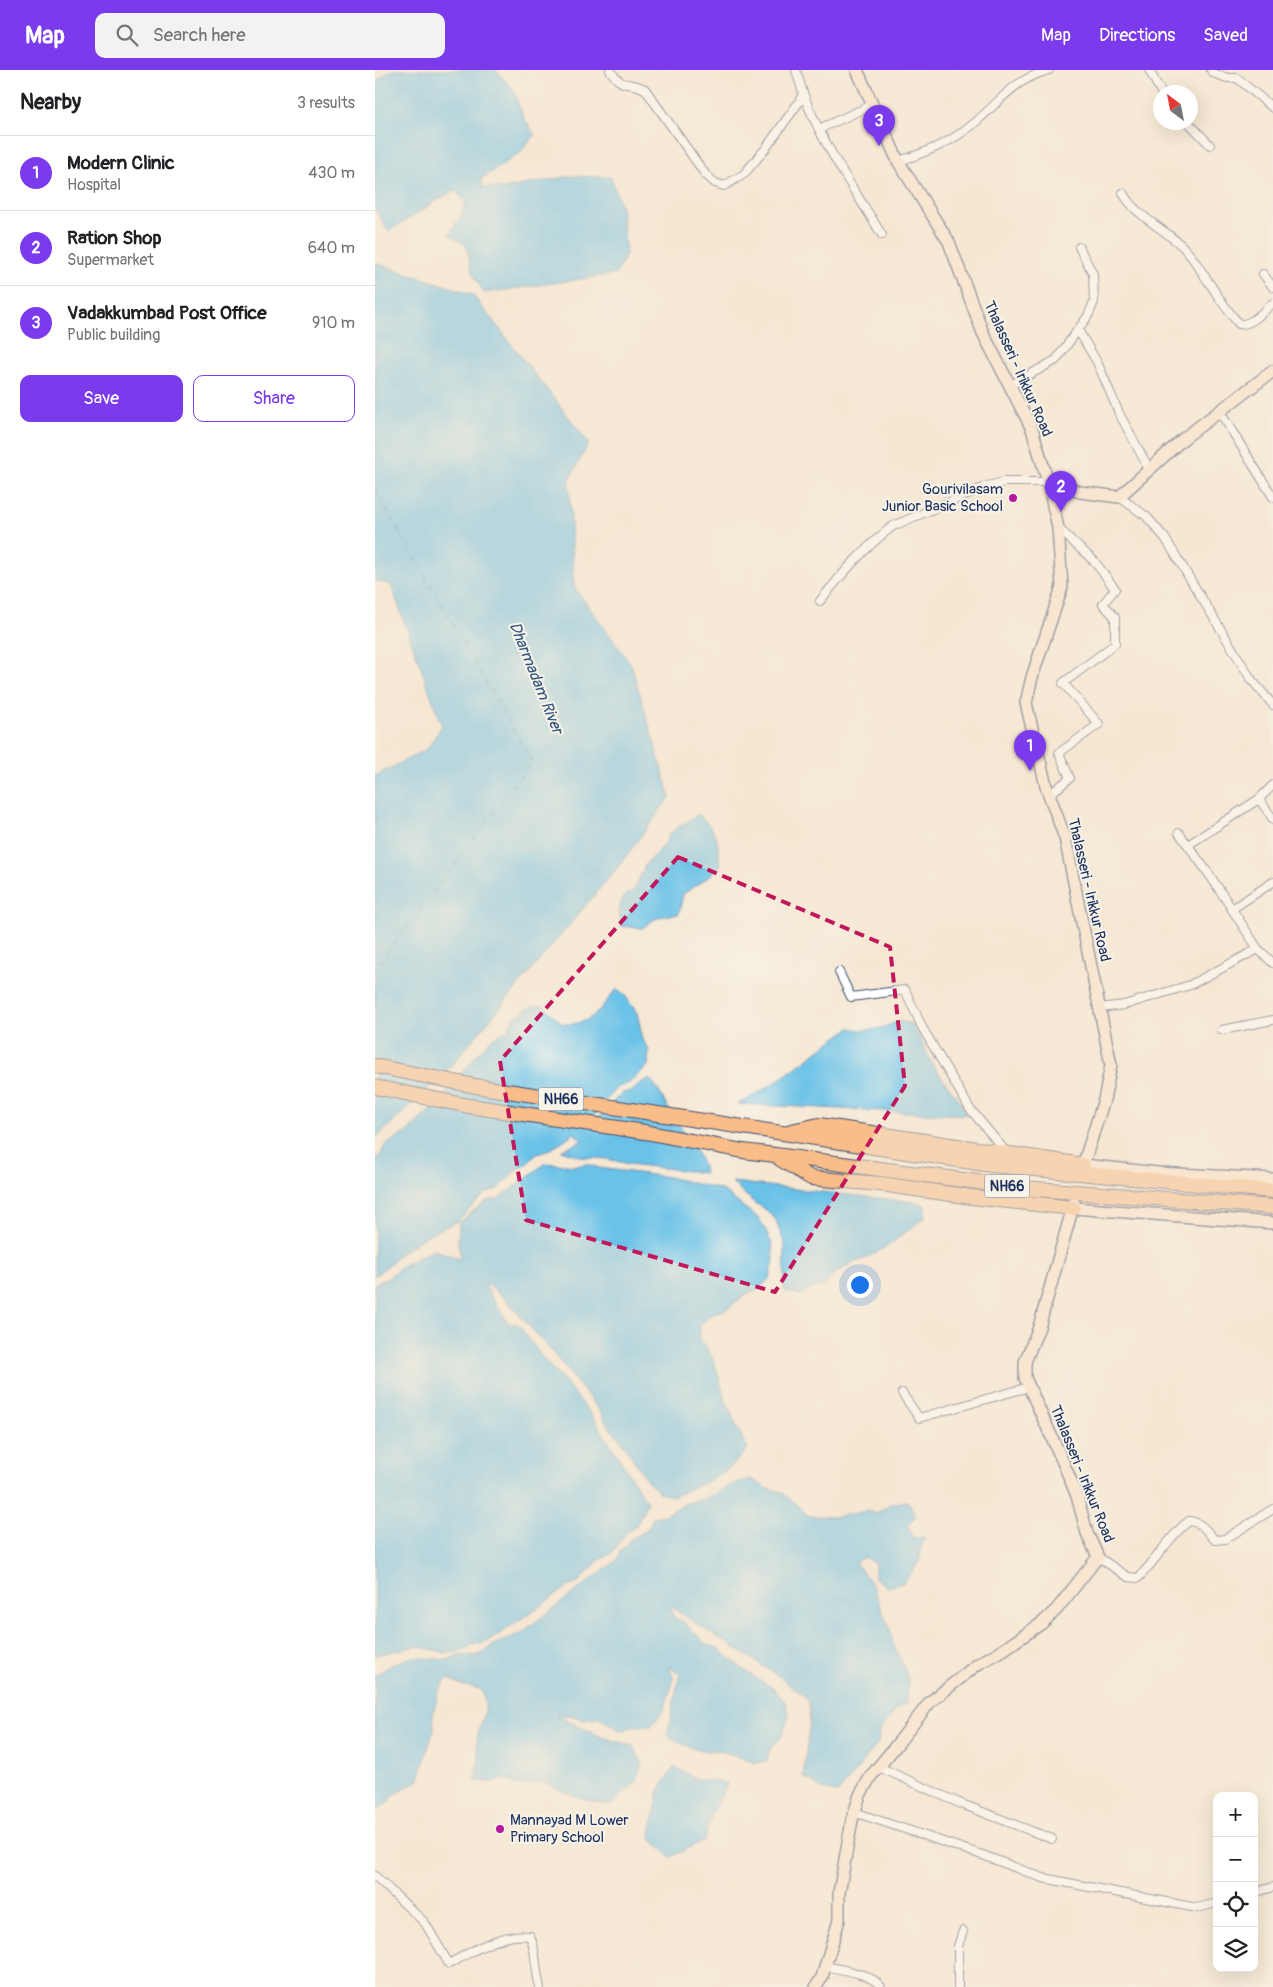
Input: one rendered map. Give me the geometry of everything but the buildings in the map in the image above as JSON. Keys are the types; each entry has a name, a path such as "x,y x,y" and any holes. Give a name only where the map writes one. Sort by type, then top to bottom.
{"highway":[{"name":"NH66","path":"375,1066 475,1086 1020,1168 1273,1191"},
{"name":"NH66","path":"375,1087 469,1106 645,1132 743,1151 1023,1188 1273,1207"},
{"path":"781,1133 819,1125 1083,1165"},
{"path":"775,1155 811,1178 880,1184 971,1197 1073,1205"}],"main road":[{"name":"Thalasseri - Irikkur Road","path":"857,70 898,161 949,242 983,333 1032,430 1049,482 1058,528 1062,587 1032,677 1027,703 1049,795 1065,838 1111,1065 1105,1100 1083,1165"},
{"path":"1049,482 1080,492 1119,498 1184,438 1273,371"},
{"path":"1083,1165 1158,1173 1273,1179"},
{"name":"Thalasseri - Irikkur Road","path":"817,1987 839,1920 839,1893 854,1812 860,1795 871,1776 930,1702 978,1664 1003,1650 1042,1622 1057,1608 1098,1557 1087,1533 1077,1496 1025,1378 1025,1362 1039,1327 1073,1205"},
{"path":"1073,1205 1273,1224"}],"street":[{"path":"610,70 617,80 625,85 638,86 645,89 705,174 715,183 724,186 744,174 767,148 799,102 803,93"},
{"path":"796,70 803,93 819,129 882,235"},
{"path":"898,161 923,154 945,142 976,122 1019,82 1049,70"},
{"path":"1149,70 1157,85"},
{"path":"1211,70 1213,74 1219,77 1237,78 1273,108"},
{"path":"819,129 872,105"},
{"path":"1196,130 1210,145"},
{"path":"1123,193 1128,202 1166,231 1184,248 1199,265 1211,286 1239,324 1245,325 1273,303"},
{"path":"1009,386 1056,360 1088,316 1094,302 1095,289 1093,274 1079,247"},
{"path":"1263,274 1273,287"},
{"path":"1078,330 1097,362 1119,413 1149,469"},
{"path":"1220,412 1273,497"},
{"path":"821,601 853,563 893,526 987,486 1004,482 1049,482"},
{"path":"1119,498 1146,516 1165,538 1251,679 1273,704"},
{"path":"1049,795 1070,778 1059,753 1099,724 1063,683 1115,644 1115,618 1103,604 1115,589 1095,562 1058,528"},
{"path":"1188,845 1259,799 1273,785"},
{"path":"1259,799 1273,819"},
{"path":"1179,833 1258,950 1273,963"},
{"path":"1232,909 1273,882"},
{"path":"1100,1008 1124,1005 1190,985 1258,950"},
{"path":"839,972 851,997 905,990 923,1029 970,1109 1007,1152"},
{"path":"1222,1030 1273,1020"},
{"path":"902,1393 919,1418 1029,1387"},
{"path":"1098,1557 1128,1577 1138,1578 1145,1572 1170,1537 1189,1521 1197,1522 1203,1526 1215,1540 1225,1539 1273,1509"},
{"path":"879,1767 959,1804 1052,1839"},
{"path":"854,1812 985,1856 1043,1878 1197,1908 1213,1904"},
{"path":"375,1876 425,1923 449,1964 487,1945 523,1935 530,1936 533,1942 535,1972 540,1987"},
{"path":"1258,1892 1273,1887"},
{"path":"958,1987 958,1946 963,1931"},
{"path":"825,1966 865,1977 878,1982 881,1987"}],"highlighted area":[{"path":"678,857 890,947 905,1086 775,1292 526,1220 500,1061"}],"water":[{"path":"392,70 496,70 514,91 523,117 535,135 520,153 481,179 483,187 503,189 570,176 611,177 621,207 626,255 616,274 484,293 472,272 467,246 449,234 463,212 465,202 456,190 388,231 375,208 375,82"},
{"name":"Dharmadam River","path":"375,263 472,294 589,443 569,480 574,587 631,664 670,797 618,867 445,1073 375,1139 375,776 427,749 442,726 391,585 375,580"},
{"path":"698,814 716,837 721,865 708,877 683,894 679,914 659,917 643,928 621,926 619,911 623,897 634,890 645,865 665,843 670,833"},
{"path":"617,989 624,994 637,1013 641,1037 649,1050 648,1066 629,1083 616,1088 596,1111 595,1121 622,1093 633,1091 640,1083 650,1079 693,1146 705,1173 582,1157 561,1150 582,1141 574,1133 550,1150 537,1154 529,1162 516,1170 499,1188 485,1194 458,1221 427,1235 399,1254 375,1276 375,1158 380,1156 385,1145 406,1133 445,1096 451,1085 491,1039 508,1030 513,1018 528,1008 542,1005 563,1024 582,1022 600,1010"},
{"path":"899,1021 912,1024 933,1065 960,1102 966,1115 739,1104 782,1078 850,1028 875,1029"},
{"path":"546,1163 576,1166 588,1164 599,1168 668,1177 721,1190 758,1218 772,1244 774,1260 770,1278 756,1291 746,1294 727,1309 709,1316 700,1325 700,1340 711,1355 729,1409 748,1449 733,1465 715,1478 674,1496 662,1494 649,1483 620,1439 561,1362 508,1302 493,1288 484,1284 508,1323 518,1324 544,1360 570,1388 592,1416 647,1502 637,1525 626,1533 612,1553 598,1561 579,1582 566,1588 491,1640 472,1645 458,1652 446,1653 417,1646 375,1655 375,1284 388,1278 409,1260 404,1268 416,1258 435,1250 461,1259 458,1244 459,1222 487,1201 498,1199"},
{"path":"732,1182 913,1202 925,1205 925,1217 889,1245 865,1259 854,1262 833,1275 824,1286 811,1288 801,1295 784,1291 785,1245 776,1220"},
{"path":"751,1479 766,1488 782,1492 809,1516 836,1517 866,1511 876,1513 890,1504 907,1501 916,1515 908,1526 913,1538 925,1537 920,1559 903,1583 888,1587 875,1578 875,1564 865,1557 855,1562 873,1586 890,1628 892,1641 908,1677 907,1703 897,1708 879,1731 878,1743 838,1793 822,1789 803,1776 810,1722 809,1701 780,1677 669,1606 674,1617 685,1623 705,1643 718,1648 744,1670 774,1689 786,1703 789,1716 782,1736 770,1749 767,1760 757,1763 718,1750 705,1751 685,1745 667,1735 680,1673 669,1667 674,1679 664,1710 651,1726 632,1727 621,1731 600,1718 584,1720 571,1715 556,1716 602,1737 633,1746 642,1762 637,1781 611,1805 584,1799 543,1782 524,1785 506,1779 492,1782 475,1781 479,1758 478,1734 485,1711 484,1698 481,1689 464,1686 447,1678 438,1693 433,1715 434,1729 418,1781 394,1795 387,1804 375,1811 375,1676 391,1665 412,1657 448,1660 457,1655 477,1656 493,1645 521,1633 616,1561 620,1552 631,1539 647,1530 654,1517 665,1515 686,1503 704,1499 733,1484"},
{"path":"674,1767 697,1779 727,1783 712,1814 704,1840 671,1857 650,1838 659,1790"}],"ferry route":[{"path":"375,489 532,762 375,969"}],"place":[{"name":"Vadakkumbad Post Office","path":"879,146"},
{"name":"Gourivilasam Junior Basic School","path":"1013,498"},
{"name":"Ration Shop","path":"1061,512"},
{"name":"Modern Clinic","path":"1030,771"},
{"name":"Mannayad M Lower Primary School","path":"500,1829"}]}
